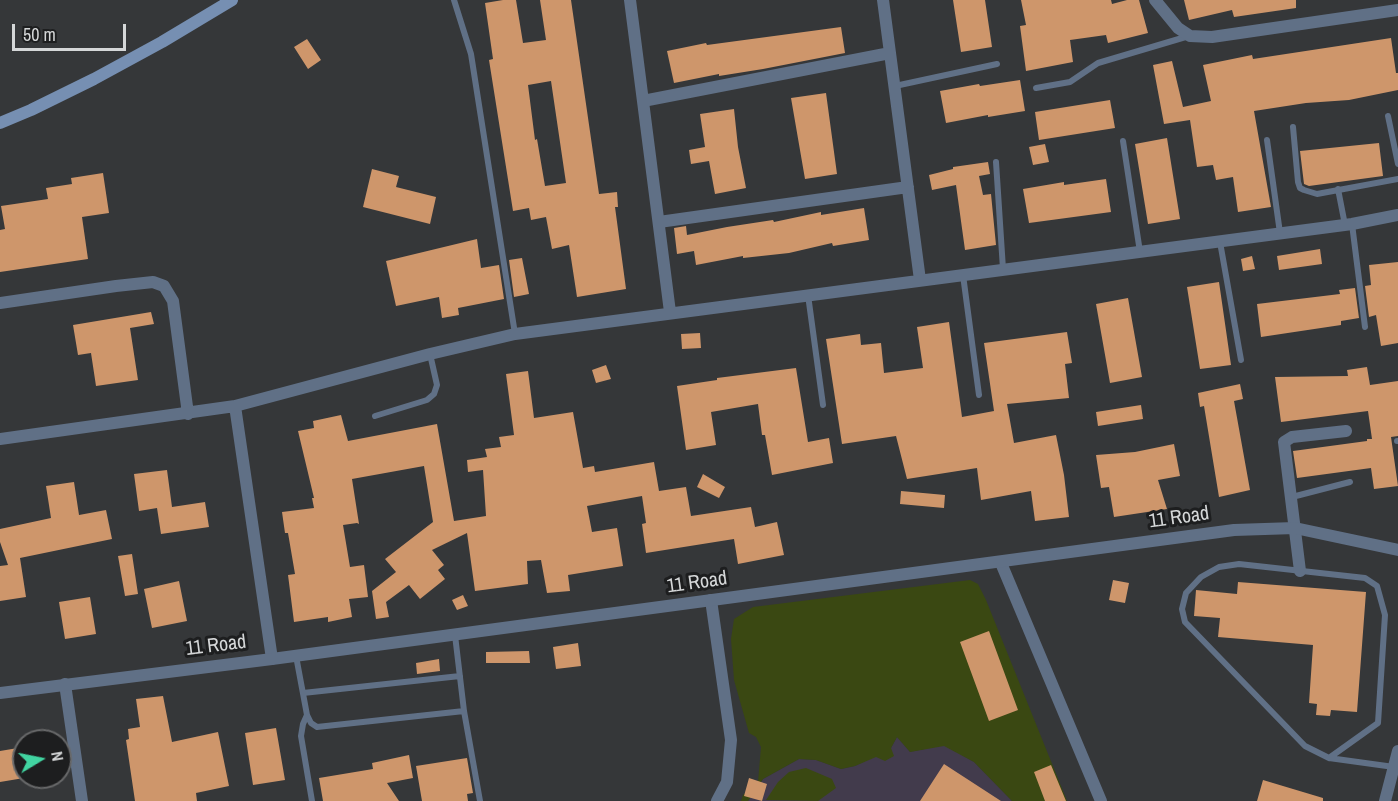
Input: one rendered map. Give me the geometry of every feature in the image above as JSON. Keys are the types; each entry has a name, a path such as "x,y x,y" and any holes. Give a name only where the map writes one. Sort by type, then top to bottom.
{"main road":[{"path":"0,123 94,79 232,0"}],"street":[{"path":"630,0 670,312"},
{"path":"883,0 920,280"},
{"path":"1155,0 1178,28 1190,36 1212,37 1398,10"},
{"path":"643,101 890,53"},
{"path":"659,222 908,187"},
{"path":"0,439 235,406 515,334 1348,224 1398,215"},
{"path":"0,303 153,282 164,286 173,301 188,414"},
{"path":"235,406 272,659"},
{"path":"1300,571 1284,442 1292,437 1346,431"},
{"name":"11 Road","path":"0,693 455,635 1234,530 1295,528 1398,550"},
{"path":"1000,562 1101,801"},
{"path":"711,600 731,740 727,782 717,801"},
{"path":"65,684 82,801"},
{"path":"1385,801 1398,751"}],"lane":[{"path":"454,0 471,54 515,334"},
{"path":"1036,88 1070,82 1098,63 1190,36"},
{"path":"894,86 997,64"},
{"path":"1388,116 1398,164"},
{"path":"1293,127 1300,188 1317,194 1398,179"},
{"path":"1267,140 1280,233"},
{"path":"1123,141 1140,252"},
{"path":"996,162 1004,269"},
{"path":"1338,189 1348,224 1365,327"},
{"path":"1220,241 1241,360"},
{"path":"963,274 979,395"},
{"path":"807,295 823,405"},
{"path":"375,416 427,400 434,394 436,385 430,354"},
{"path":"1292,497 1350,482"},
{"path":"1329,758 1378,723 1385,615 1377,585 1365,578 1239,564 1219,567 1200,577 1186,593 1182,609 1185,622 1305,746 1329,758 1394,766"},
{"path":"455,635 464,711 480,801"},
{"path":"296,656 307,715 311,723 317,727 464,711"},
{"path":"303,693 460,676"},
{"path":"307,715 303,724 302,736 312,801"}],"shaded area":[{"path":"897,737 910,752 944,745 974,762 1012,801 748,801 763,779 799,759 816,760 841,769 855,766 891,748"}],"green space":[{"path":"970,580 978,584 986,600 1067,801 1012,801 974,762 944,746 910,752 897,737 891,748 894,756 885,761 876,757 841,769 816,760 799,759 763,779 748,801 741,801 743,795 758,782 761,747 756,737 749,733 734,680 731,639 734,619 753,607"},
{"path":"806,768 832,779 836,788 818,801 766,800 778,782 789,772"}],"building":[{"path":"516,0 523,43 546,40 540,0 571,0 599,194 617,192 618,207 615,207 626,289 577,297 569,245 552,249 546,217 531,220 529,208 513,211 489,60 493,59 485,3","holes":["551,81 566,183 545,186 537,139 535,140 528,85"]},
{"path":"953,0 985,0 992,47 961,52"},
{"path":"1021,0 1111,0 1112,4 1139,0 1148,33 1108,43 1106,35 1070,40 1073,62 1026,71 1020,26 1026,25"},
{"path":"1184,0 1296,0 1296,8 1234,17 1232,10 1189,20"},
{"path":"841,27 845,53 674,83 667,51 706,43 707,45"},
{"path":"1391,38 1396,73 1398,73 1398,90 1349,100 1306,103 1254,111 1271,207 1238,212 1233,177 1216,180 1213,165 1197,167 1190,120 1164,124 1153,65 1172,61 1183,107 1211,101 1203,65 1252,55 1253,59"},
{"path":"307,39 321,60 308,69 294,47"},
{"path":"1020,80 1025,111 946,123 940,91"},
{"path":"826,93 837,174 805,179 791,98"},
{"path":"1110,100 1115,128 1039,140 1035,112"},
{"path":"734,109 746,188 715,194 709,161 691,164 689,150 705,147 700,114"},
{"path":"1167,138 1180,219 1148,224 1135,144"},
{"path":"1379,143 1383,176 1309,186 1304,184 1300,151"},
{"path":"1045,144 1049,162 1033,165 1029,147"},
{"path":"988,162 990,174 979,176 983,195 991,194 996,245 965,250 956,185 932,190 929,175 953,169 953,167"},
{"path":"372,169 399,176 396,187 436,197 430,224 363,207"},
{"path":"103,173 109,213 82,217 88,259 0,272 0,230 5,229 1,206 48,199 46,188 72,184 71,178"},
{"path":"1106,179 1111,212 1029,223 1023,189 1064,182 1064,185"},
{"path":"864,208 869,240 833,246 832,243 789,253 743,258 743,256 696,265 694,251 677,254 674,228 686,226 687,235 773,220 774,222 821,212 821,215"},
{"path":"477,239 481,268 499,265 504,299 458,308 459,315 442,318 439,297 396,306 386,261"},
{"path":"1320,249 1322,264 1279,270 1277,256"},
{"path":"1252,256 1255,269 1243,271 1241,259"},
{"path":"522,258 529,294 514,297 509,260"},
{"path":"1398,262 1398,343 1381,346 1376,315 1369,317 1365,286 1371,285 1369,265"},
{"path":"1219,282 1231,365 1200,369 1187,287"},
{"path":"1355,288 1359,318 1341,321 1341,325 1261,337 1257,304 1340,294 1339,290"},
{"path":"1128,298 1142,377 1110,383 1096,304"},
{"path":"151,312 154,324 130,328 138,380 96,386 91,353 78,355 73,325"},
{"path":"949,322 962,417 994,411 984,343 1067,332 1072,363 1065,364 1069,398 1007,404 1014,443 1056,435 1069,517 1035,521 1031,491 981,500 977,468 907,479 896,436 842,444 826,339 860,334 861,345 881,343 884,373 923,368 917,327"},
{"path":"700,333 701,348 682,349 681,334"},
{"path":"606,365 611,379 596,383 592,370"},
{"path":"1367,367 1370,385 1398,381 1398,436 1391,437 1398,486 1374,489 1371,468 1297,478 1293,451 1372,439 1368,411 1281,422 1275,377 1348,376 1347,370"},
{"path":"796,368 808,442 829,438 833,463 772,475 765,435 762,435 758,404 711,412 716,445 686,450 677,386 717,380 717,378"},
{"path":"528,371 534,418 573,412 583,468 594,466 595,472 654,462 659,491 686,487 691,516 751,507 755,527 777,522 784,555 738,564 734,539 646,553 642,524 646,523 642,496 587,506 592,532 617,528 623,566 568,575 570,591 547,593 541,560 527,561 528,584 475,591 467,533 432,550 444,565 438,570 445,579 420,599 409,585 386,602 389,617 376,619 372,591 396,572 385,559 433,522 424,466 352,479 359,524 343,525 350,567 364,565 368,597 349,599 352,617 328,622 328,617 294,622 288,575 295,574 282,512 314,508 312,498 314,498 298,431 314,428 313,421 341,415 348,441 437,424 454,521 486,516 483,470 468,472 467,460 487,457 485,449 501,447 499,437 514,435 506,374"},
{"path":"1240,384 1243,399 1234,401 1250,490 1219,497 1204,406 1200,407 1198,393"},
{"path":"1141,405 1143,419 1098,426 1096,412"},
{"path":"1174,444 1180,476 1158,480 1167,509 1114,517 1109,487 1101,488 1096,455 1135,452"},
{"path":"167,470 172,507 205,502 209,527 161,534 157,508 139,511 134,474"},
{"path":"703,474 725,487 719,498 697,487"},
{"path":"74,482 79,515 106,510 112,539 20,558 26,597 0,601 0,566 8,565 0,542 0,529 51,518 46,486"},
{"path":"901,491 945,495 944,508 900,504"},
{"path":"132,554 138,594 125,596 118,556"},
{"path":"1113,580 1129,583 1125,603 1109,600"},
{"path":"179,581 187,621 152,628 144,589"},
{"path":"1238,582 1366,592 1357,712 1331,710 1330,716 1316,715 1317,704 1309,703 1313,645 1218,637 1220,618 1194,616 1196,590 1237,594"},
{"path":"463,595 468,606 457,610 452,600"},
{"path":"90,597 96,634 65,639 59,602"},
{"path":"989,631 1018,710 989,721 960,642"},
{"path":"578,643 581,666 556,669 553,647"},
{"path":"529,651 530,663 486,663 486,652"},
{"path":"439,659 440,671 417,674 416,663"},
{"path":"163,696 172,742 218,732 229,786 196,793 197,801 135,801 126,740 129,739 128,729 140,727 136,699"},
{"path":"276,728 285,780 253,785 245,733"},
{"path":"12,749 12,780 0,782 0,751"},
{"path":"409,755 413,778 387,783 399,801 323,801 319,778 373,769 372,763"},
{"path":"467,758 473,793 467,794 468,801 422,801 416,766"},
{"path":"944,764 1001,801 920,801"},
{"path":"1051,765 1066,801 1045,801 1034,772"},
{"path":"749,778 767,784 762,801 744,796"},
{"path":"1263,780 1323,798 1323,801 1257,801"}]}
